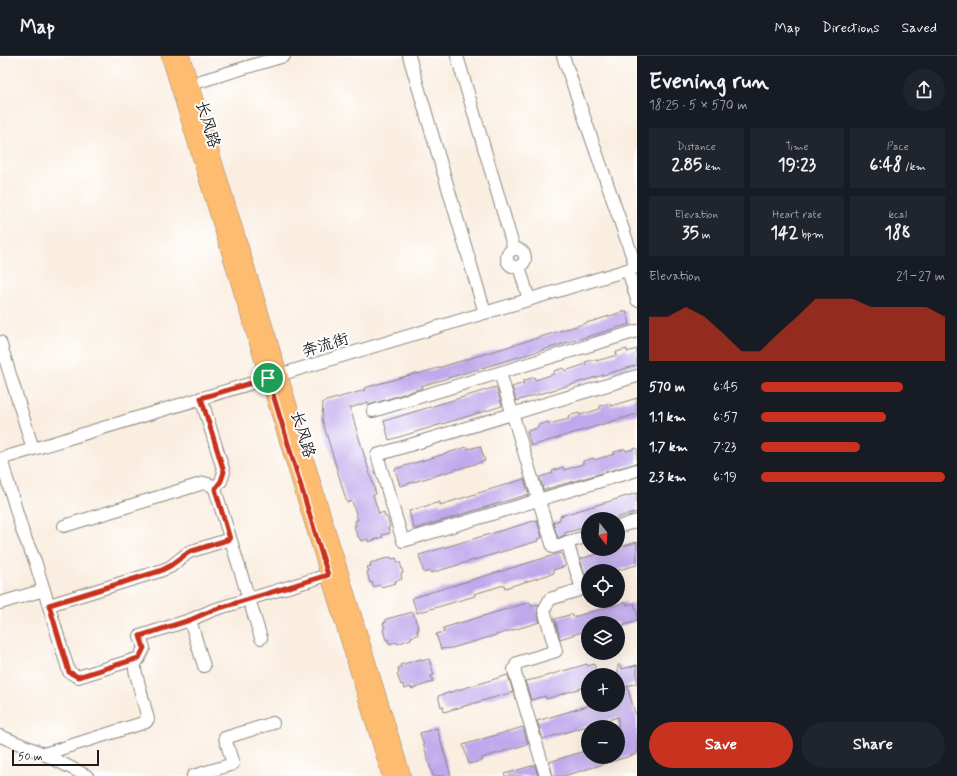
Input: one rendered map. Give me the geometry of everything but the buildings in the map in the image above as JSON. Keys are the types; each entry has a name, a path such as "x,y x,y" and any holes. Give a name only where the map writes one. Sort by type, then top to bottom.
{"main road":[{"name":"长风路","path":"169,56 403,776"},
{"name":"长风路","path":"182,56 274,376 328,575 390,776"}],"street":[{"path":"191,84 284,56"},
{"path":"409,56 485,313"},
{"path":"457,56 514,249 518,248 522,250 526,256 524,263 519,266 529,300"},
{"path":"563,56 633,268 637,300"},
{"name":"奔流街","path":"0,459 633,268"},
{"path":"373,411 637,331"},
{"path":"0,342 33,449"},
{"path":"500,373 553,547 581,538"},
{"path":"637,376 377,455 403,541 637,470"},
{"path":"201,398 224,472 221,481 215,489"},
{"path":"0,459 35,561 69,672 78,677 139,658"},
{"path":"64,526 204,483 211,485 215,489 261,638"},
{"path":"625,525 637,521"},
{"path":"49,605 160,571 170,566 189,552 230,539"},
{"path":"546,776 514,670 517,663 556,651 544,610 550,599 582,589 568,542"},
{"path":"44,754 146,722 148,719 135,670 135,664 144,648 140,636 190,620 213,610 328,575"},
{"path":"0,603 44,590"},
{"path":"190,620 204,666"},
{"path":"193,776 233,764 225,738 273,723"},
{"path":"0,736 44,754 87,776"}],"route":[{"path":"268,378 328,575 213,610 190,620 140,636 144,648 139,658 78,677 69,672 49,605 160,571 170,566 189,552 230,539 215,489 221,481 224,472 201,398 268,378"}]}
